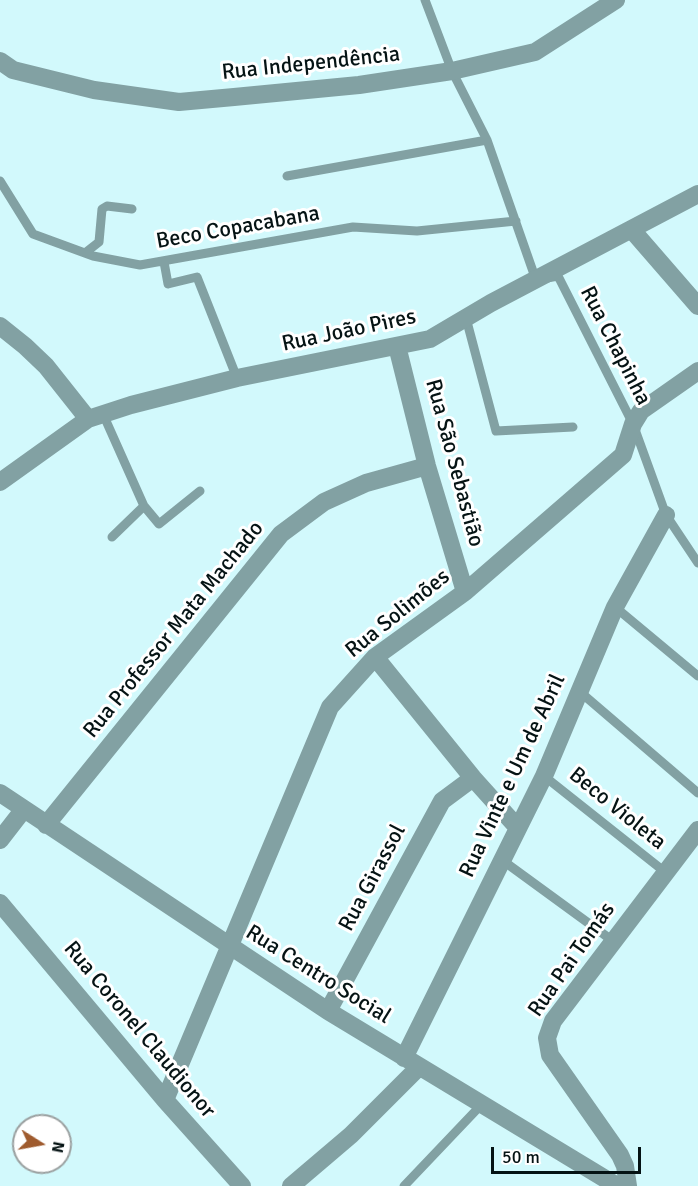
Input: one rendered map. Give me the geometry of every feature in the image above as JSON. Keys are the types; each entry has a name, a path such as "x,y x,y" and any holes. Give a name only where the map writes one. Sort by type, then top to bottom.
{"street":[{"name":"Rua Independência","path":"0,62 13,70 94,90 179,102 358,85 452,71 535,52 616,0"},
{"name":"Rua João Pires","path":"0,482 95,416 237,378 430,339 698,194"},
{"path":"632,230 698,306"},
{"path":"0,326 25,346 95,416"},
{"name":"Rua São Sebastião","path":"398,346 427,466 465,592"},
{"name":"Rua Solimões","path":"165,1100 330,707 375,657 465,592 623,455 633,424 641,411 698,371"},
{"name":"Rua Professor Mata Machado","path":"46,825 281,534 324,502 366,483 427,466"},
{"name":"Rua Vinte e Um de Abril","path":"291,1186 351,1135 412,1063 502,860 544,776 615,607 666,515"},
{"path":"375,657 473,778 518,828"},
{"name":"Rua Girassol","path":"328,1011 442,801 473,778"},
{"name":"Rua Centro Social","path":"0,793 328,1011 412,1063 483,1103 616,1186"},
{"path":"0,840 24,809"},
{"name":"Rua Pai Tomás","path":"628,1186 625,1166 620,1155 550,1055 547,1038 552,1021 698,830"},
{"name":"Rua Coronel Claudionor","path":"0,903 165,1100 243,1186"}],"lane":[{"path":"425,0 452,71 487,140 537,280"},
{"path":"287,176 487,140"},
{"name":"Beco Copacabana","path":"0,181 33,234 85,253 140,265 353,227 417,231 516,221"},
{"path":"85,253 99,242 102,209 107,206 132,209"},
{"path":"164,262 168,284 197,277 237,378"},
{"name":"Rua Chapinha","path":"537,280 558,276 633,424 666,515 698,563"},
{"path":"466,318 496,431 573,427"},
{"path":"95,416 144,506 159,524 200,491"},
{"path":"112,537 144,506"},
{"path":"615,607 698,676"},
{"path":"579,690 698,793"},
{"name":"Beco Violeta","path":"544,776 665,872"},
{"path":"502,860 613,941"},
{"path":"404,1186 483,1103"}]}
